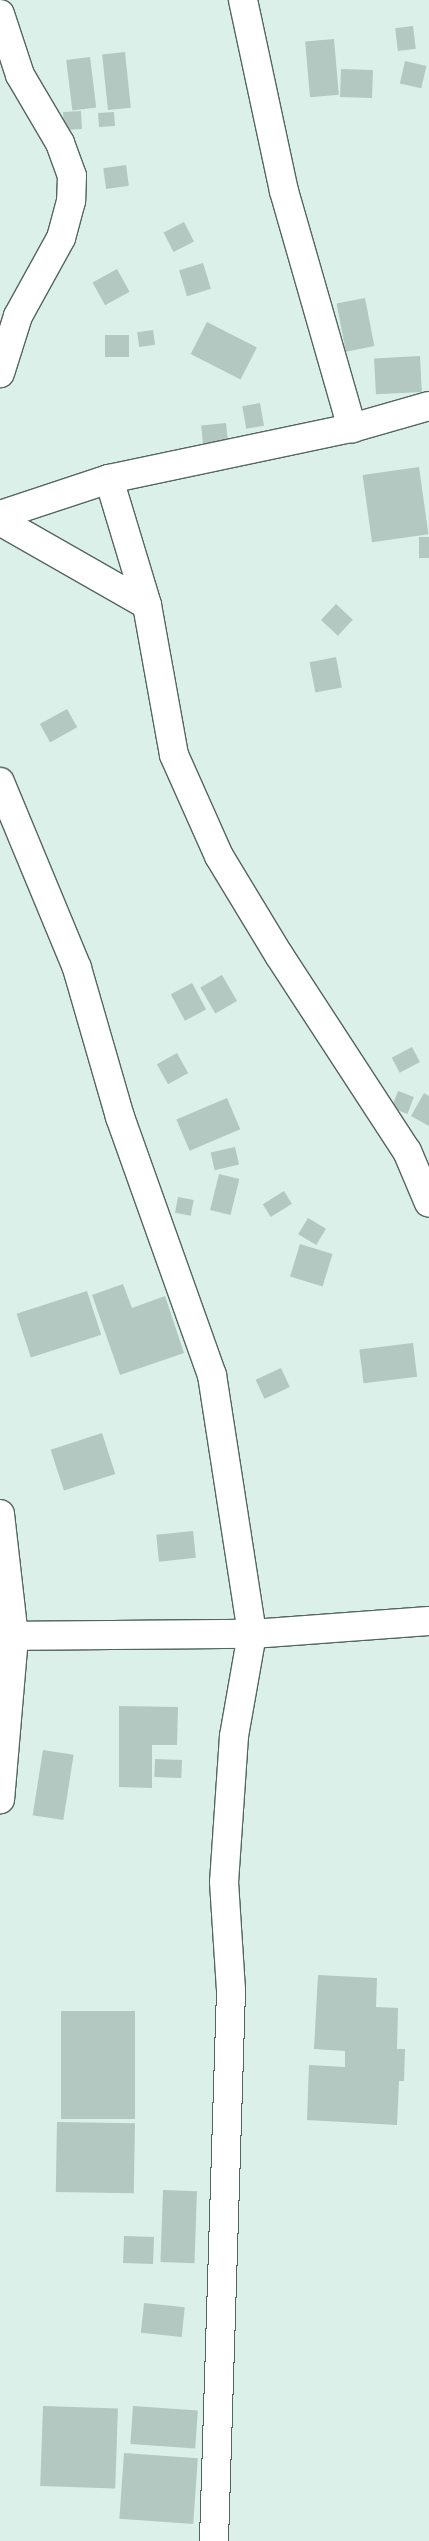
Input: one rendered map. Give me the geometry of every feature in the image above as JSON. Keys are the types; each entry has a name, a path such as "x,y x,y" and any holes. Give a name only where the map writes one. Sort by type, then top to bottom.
{"street":[{"path":"243,0 284,191 352,428"},
{"path":"0,14 20,75 60,143 72,176 71,202 61,238 18,316 0,373"},
{"path":"0,515 109,479 352,428 429,406"},
{"path":"109,479 147,605 174,755 219,856 279,955 407,1151 429,1203"},
{"path":"0,521 147,605"},
{"path":"0,782 77,968 120,1117 212,1375 252,1634 234,1736 224,1882 231,1990 214,2541"},
{"path":"0,1514 7,1636 0,1799"},
{"path":"7,1636 252,1634 429,1620"}],"building":[{"path":"413,26 416,49 398,51 395,28"},
{"path":"334,39 339,95 310,97 305,42"},
{"path":"125,52 131,108 108,110 102,54"},
{"path":"90,57 96,108 72,111 66,60"},
{"path":"405,61 426,66 421,88 400,83"},
{"path":"341,69 373,70 372,98 340,97"},
{"path":"81,111 82,129 64,130 63,112"},
{"path":"114,112 115,126 99,127 98,113"},
{"path":"126,165 129,186 106,189 103,168"},
{"path":"184,222 194,242 173,252 164,232"},
{"path":"203,263 211,289 187,296 179,270"},
{"path":"117,269 130,292 105,305 93,283"},
{"path":"365,298 374,346 346,352 337,304"},
{"path":"207,322 257,347 241,379 191,354"},
{"path":"153,330 155,345 139,347 137,332"},
{"path":"105,335 129,335 129,357 105,357"},
{"path":"420,356 422,392 376,394 374,358"},
{"path":"260,403 264,426 246,429 242,406"},
{"path":"226,423 228,442 203,445 201,426"},
{"path":"419,467 428,534 372,542 363,475"},
{"path":"419,537 429,537 429,558 419,558"},
{"path":"336,604 353,620 338,636 321,620"},
{"path":"336,657 342,687 315,693 309,662"},
{"path":"67,709 77,727 50,742 40,724"},
{"path":"222,975 237,1001 215,1013 200,988"},
{"path":"192,983 206,1009 185,1021 171,994"},
{"path":"412,1047 420,1062 400,1073 392,1058"},
{"path":"177,1053 188,1073 168,1084 157,1064"},
{"path":"398,1091 414,1097 407,1114 392,1108"},
{"path":"424,1093 429,1096 429,1126 411,1116"},
{"path":"227,1098 240,1129 190,1151 176,1119"},
{"path":"235,1147 239,1165 215,1170 211,1153"},
{"path":"219,1174 239,1179 230,1215 210,1210"},
{"path":"284,1191 292,1204 271,1217 263,1204"},
{"path":"178,1197 194,1200 191,1216 175,1213"},
{"path":"308,1218 326,1229 316,1245 298,1234"},
{"path":"300,1244 333,1254 323,1286 290,1277"},
{"path":"123,1284 132,1308 165,1296 184,1353 120,1375 92,1295"},
{"path":"87,1291 101,1335 31,1358 17,1314"},
{"path":"413,1343 417,1377 364,1383 359,1350"},
{"path":"281,1368 290,1387 264,1399 256,1380"},
{"path":"102,1433 115,1474 64,1491 51,1450"},
{"path":"193,1531 196,1558 159,1562 156,1535"},
{"path":"119,1706 178,1707 177,1745 152,1745 152,1788 119,1787"},
{"path":"43,1750 74,1755 63,1820 33,1815"},
{"path":"155,1759 182,1760 181,1778 154,1777"},
{"path":"318,1975 377,1978 376,2007 398,2008 397,2049 405,2049 404,2081 399,2081 397,2125 307,2120 309,2065 345,2067 345,2051 314,2049"},
{"path":"61,2011 135,2011 135,2119 61,2119"},
{"path":"57,2122 135,2123 134,2193 56,2192"},
{"path":"163,2190 197,2191 194,2263 160,2262"},
{"path":"124,2236 154,2237 153,2264 123,2263"},
{"path":"144,2303 185,2307 182,2337 141,2333"},
{"path":"43,2406 118,2409 115,2489 40,2486"},
{"path":"133,2406 198,2411 195,2448 130,2444"},
{"path":"124,2453 198,2458 193,2524 119,2519"}]}
